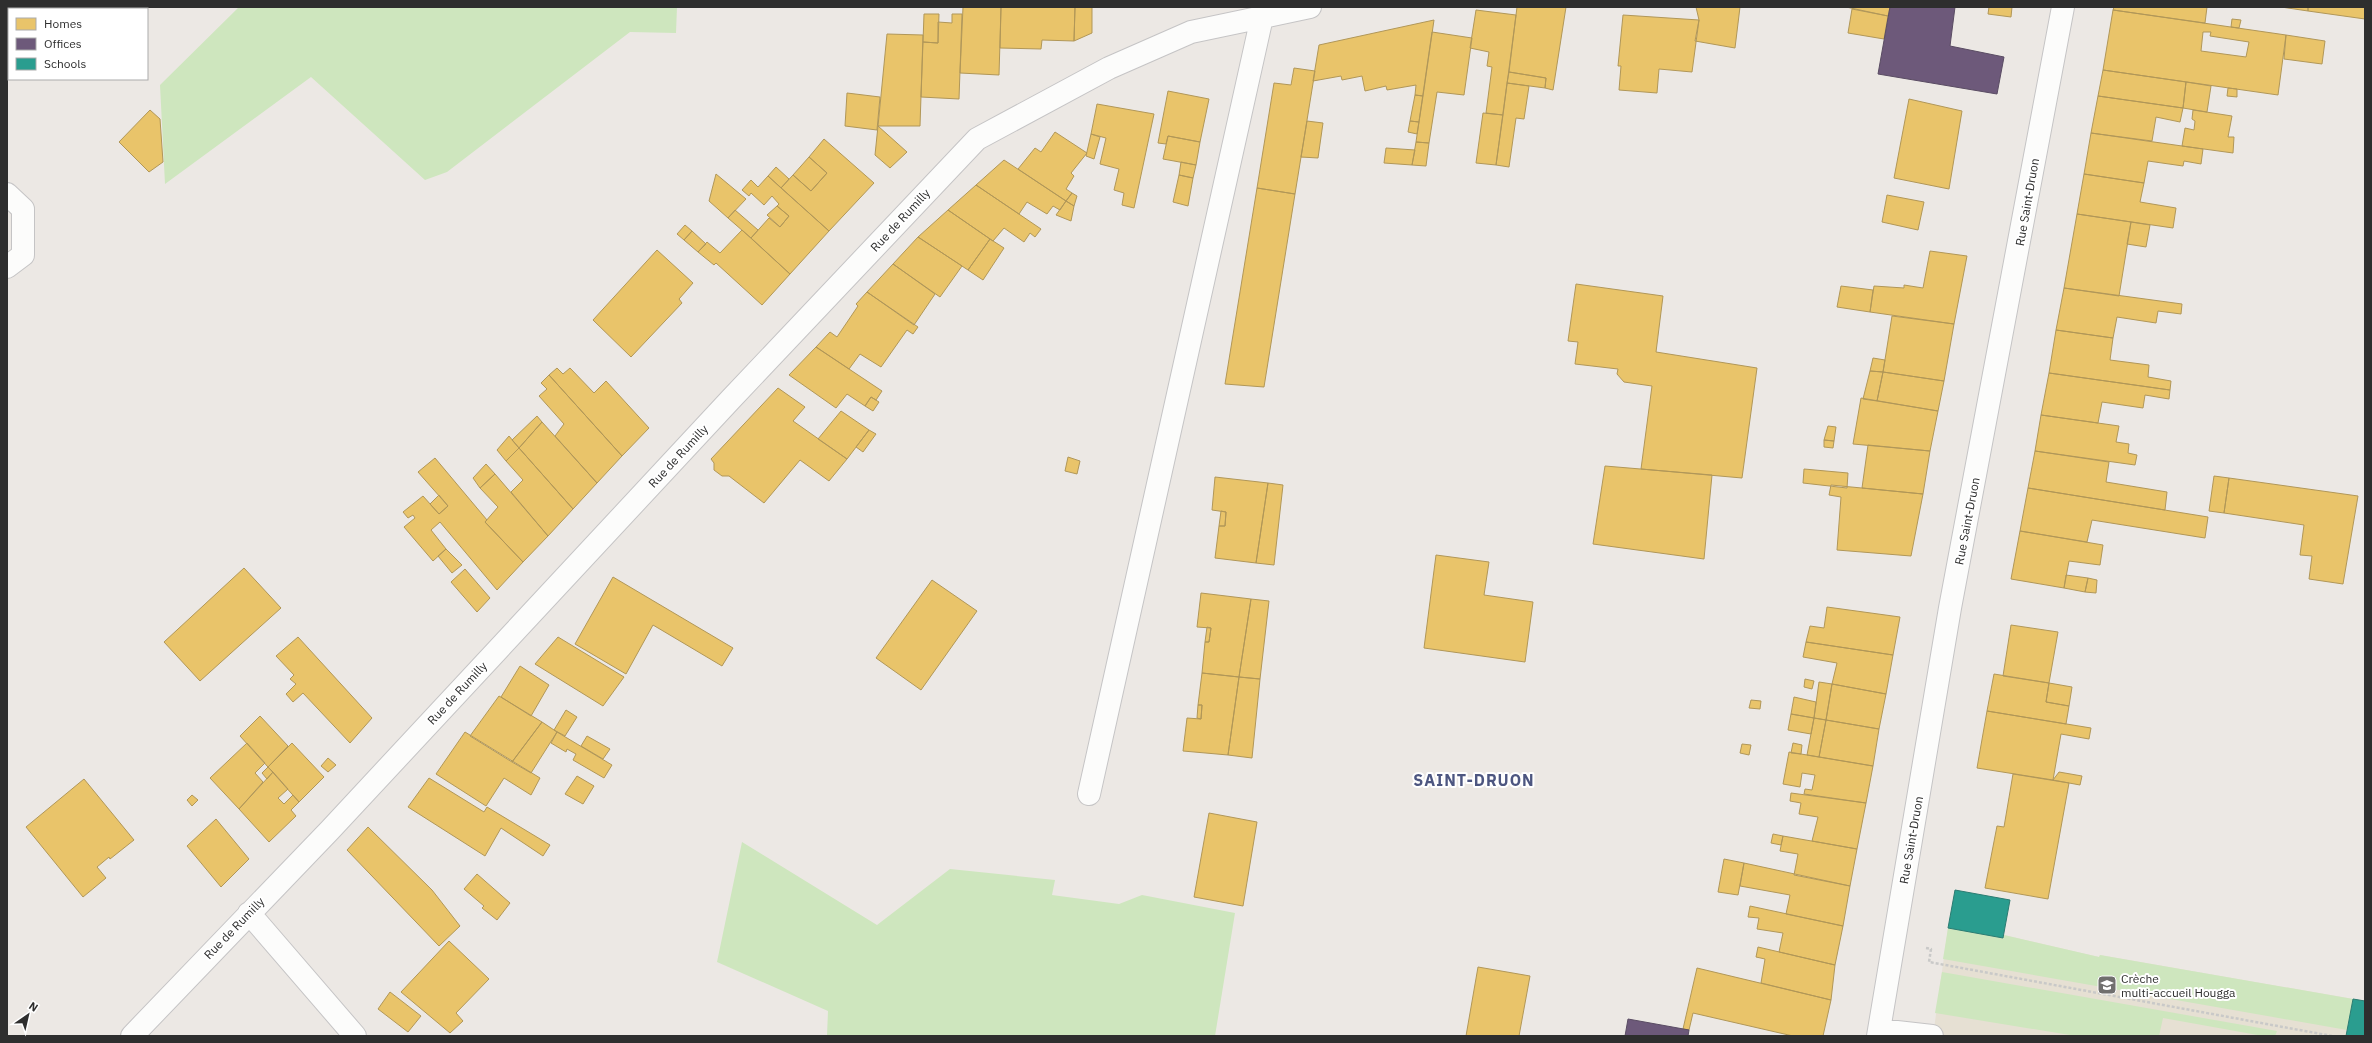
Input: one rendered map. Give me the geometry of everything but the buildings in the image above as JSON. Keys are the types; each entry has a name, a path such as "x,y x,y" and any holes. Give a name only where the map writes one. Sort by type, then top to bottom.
{"street":[{"name":"Rue de Rumilly","path":"132,1036 335,824 731,399 977,139 1109,68 1192,32 1310,7"},
{"name":"Rue Saint-Druon","path":"1879,1033 1950,608 2063,7"},
{"path":"1089,794 1262,17"},
{"path":"7,194 23,209 23,255 7,267"},
{"path":"249,913 355,1036"},
{"path":"1879,1033 1932,1036"}],"path":[{"path":"1894,941 1931,949 1929,962 2332,1036"}],"shaded area":[{"name":"Crèche multi-accueil Hougga","path":"1948,928 2003,938 2004,935 2099,957 2100,955 2365,1001 2365,1036 1933,1036"}],"green space":[{"path":"239,7 677,7 676,33 630,32 447,172 425,180 311,77 165,184 160,85"},
{"path":"742,842 877,925 950,869 1055,880 1052,895 1119,904 1142,895 1235,913 1215,1036 827,1036 828,1011 717,962"},
{"path":"1948,928 2003,938 2004,935 2099,957 2100,955 2353,999 2347,1030 1943,959"},
{"path":"1942,972 2277,1031 2275,1036 2263,1036 2163,1018 2159,1036 2076,1036 1935,1013"}],"place":[{"name":"Crèche multi-accueil Hougga","path":"2107,985"}],"district":[{"name":"SAINT-DRUON","path":"1474,780"}]}
